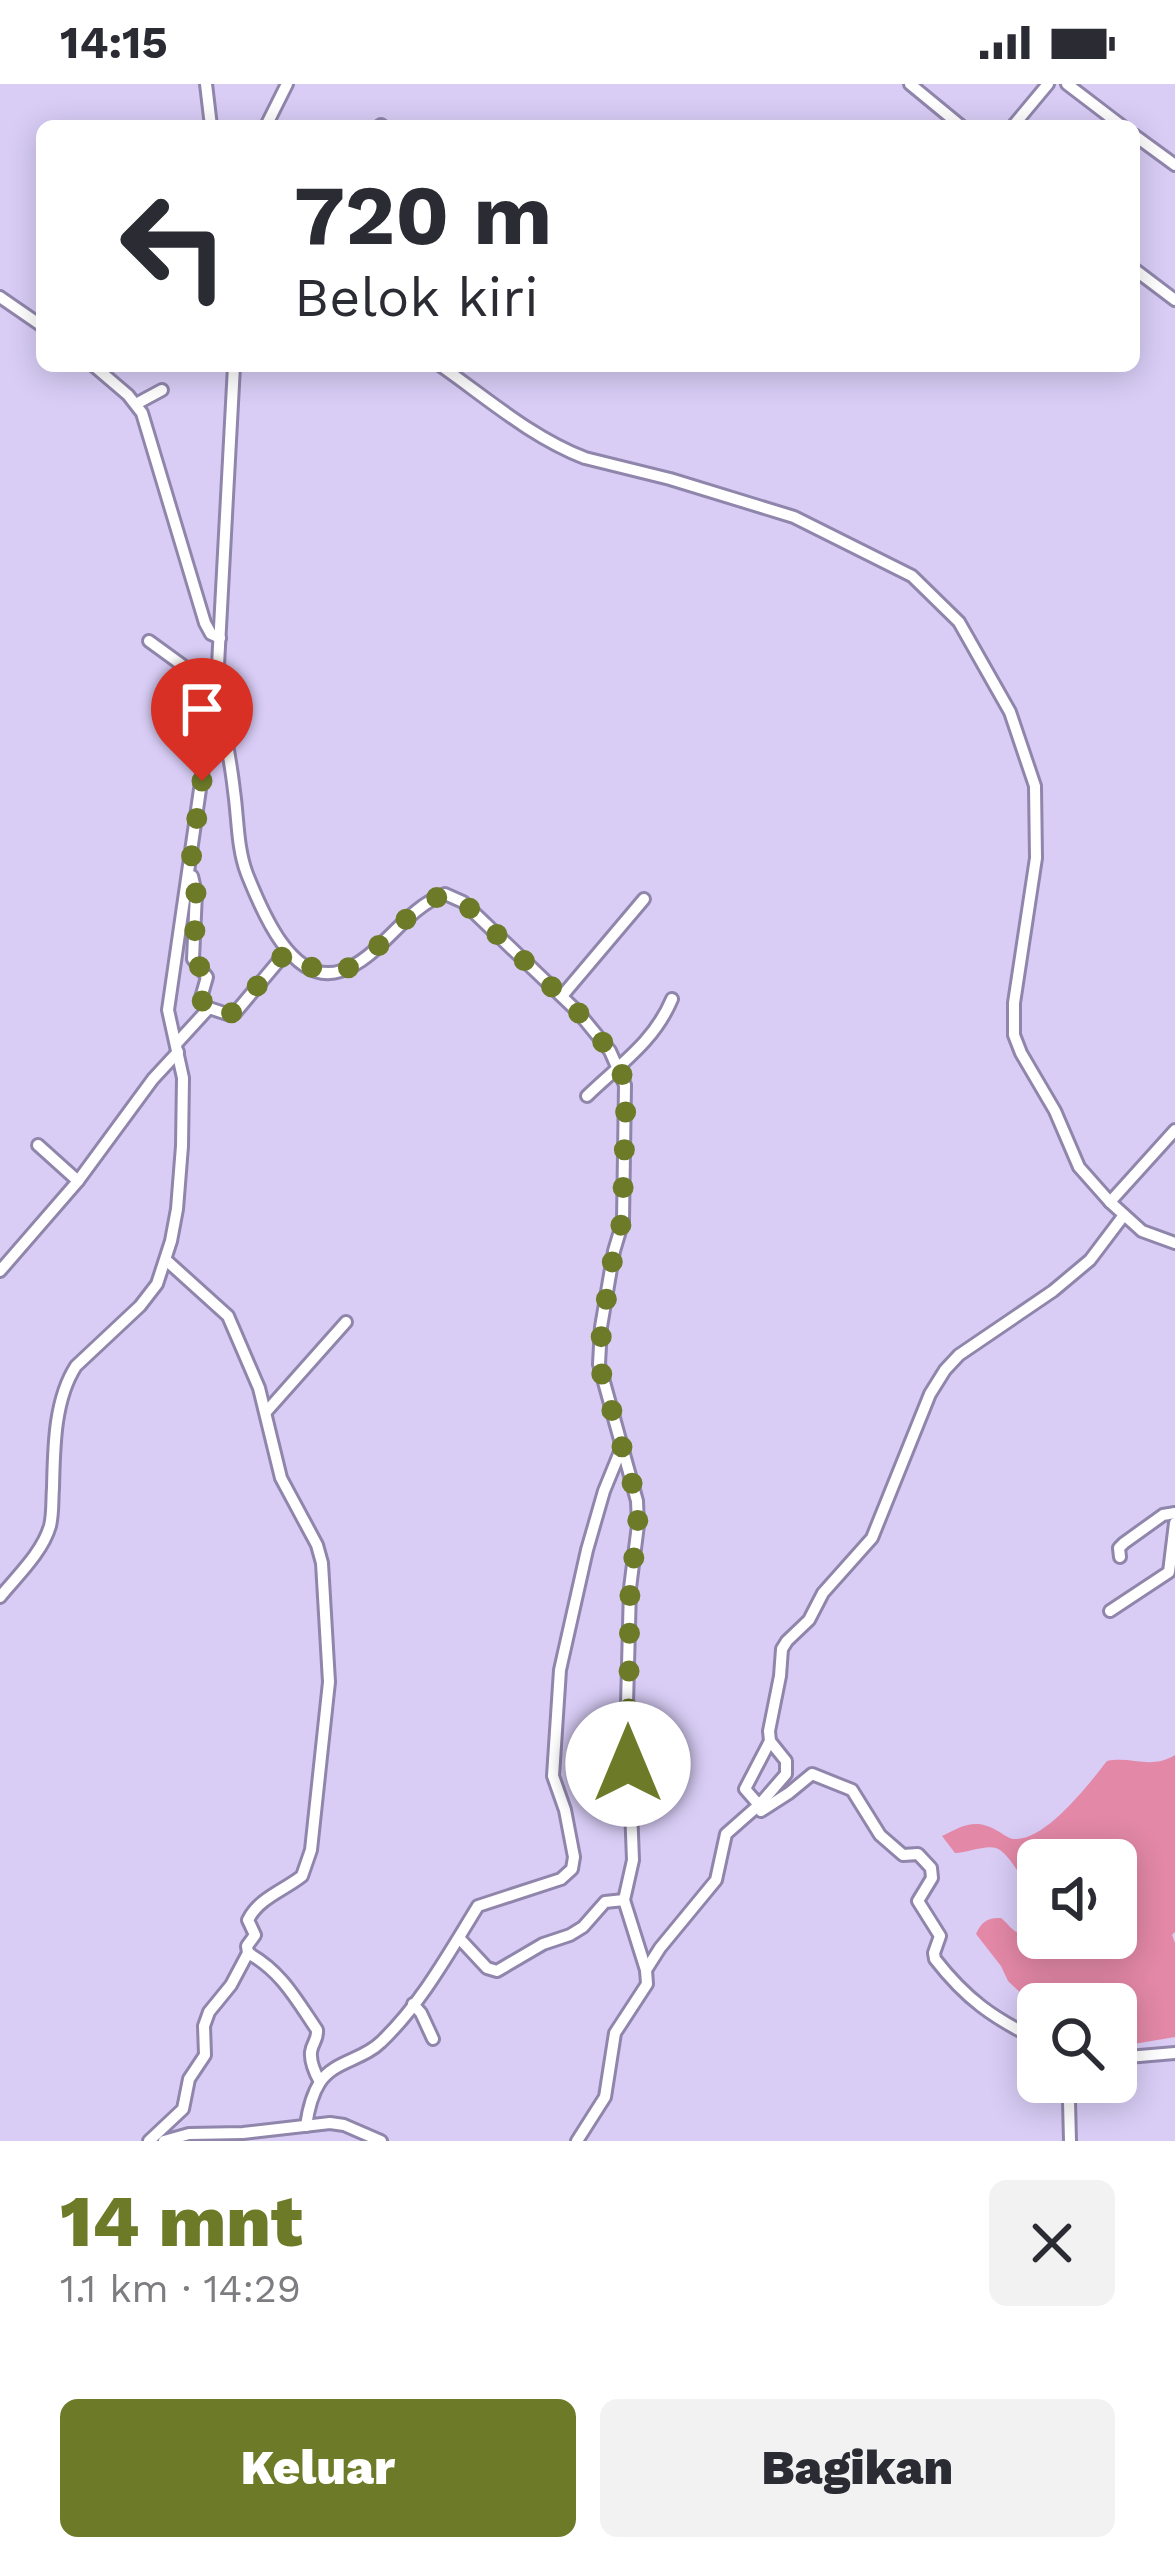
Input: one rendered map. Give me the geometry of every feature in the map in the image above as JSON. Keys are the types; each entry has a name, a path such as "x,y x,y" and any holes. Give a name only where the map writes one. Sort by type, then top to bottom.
{"street":[{"path":"206,84 211,120"},
{"path":"269,120 287,84"},
{"path":"910,84 954,120"},
{"path":"1017,120 1048,84"},
{"path":"1067,84 1114,120"},
{"path":"1140,140 1175,166"},
{"path":"1140,273 1175,300"},
{"path":"0,297 36,322"},
{"path":"101,372 142,412 205,623 220,638"},
{"path":"0,1597 48,1531 54,1448 69,1377 152,1292 163,1274 177,1209 183,1078 169,1010 216,679 234,372"},
{"path":"449,372 560,448 760,504 854,544 912,576 959,622 1010,712 1035,786 1036,858 1014,1003 1014,1035 1055,1111 1078,1167 1142,1231 1175,1243"},
{"path":"136,404 162,390"},
{"path":"149,641 193,673 216,679"},
{"path":"216,679 246,872 287,951 323,974 346,969 407,916 445,894 463,902 562,996 610,1051 626,1085 624,1203 599,1364 637,1501 628,1682 633,1860 624,1900 647,1984 612,2040 605,2097 577,2141"},
{"path":"190,867 196,893 194,959 207,977 201,998 206,1010"},
{"path":"562,996 644,898"},
{"path":"0,1271 78,1181 206,1010 235,1012 287,951"},
{"path":"587,1096 642,1047 672,999"},
{"path":"1110,1202 1175,1130"},
{"path":"38,1145 78,1181"},
{"path":"646,1970 716,1880 730,1829 788,1771 769,1731 782,1649 872,1538 922,1412 945,1370 1090,1260 1124,1215"},
{"path":"148,2141 183,2109 189,2079 205,2055 204,2026 209,2012 232,1985 255,1935 248,1917 302,1876 310,1854 329,1682 322,1562 280,1478 260,1388 228,1316 166,1260"},
{"path":"266,1412 346,1322"},
{"path":"306,2126 320,2082 337,2066 380,2043 460,1939 478,1906 561,1879 574,1865 554,1776 560,1670 587,1550 622,1447"},
{"path":"1120,1556 1124,1544 1163,1515 1175,1513"},
{"path":"1110,1611 1169,1572 1175,1523"},
{"path":"759,1805 745,1786 770,1741"},
{"path":"725,1838 812,1774 850,1789 883,1839 903,1855 918,1854 931,1868 932,1878 918,1901 940,1936 934,1953 939,1964 983,2010 1017,2029"},
{"path":"460,1939 494,1972 584,1927 605,1902 624,1900"},
{"path":"248,1953 266,1963 290,1989 316,2030 311,2052 320,2082"},
{"path":"413,2004 433,2039"},
{"path":"1137,2056 1175,2053"},
{"path":"1069,2103 1070,2141"},
{"path":"164,2141 189,2134 243,2137 330,2123 381,2141"}],"shaded area":[{"path":"1175,1755 1175,2037 1137,2043 1137,1983 1017,1983 1017,1990 976,1934 985,1921 1001,1918 1017,1932 1017,1959 1137,1959 1137,1839 1017,1839 1017,1870 996,1848 955,1853 942,1836 975,1824 1013,1839 1025,1837 1065,1810 1107,1761"}],"route":[{"path":"202,781 190,867 196,893 194,959 207,977 201,998 206,1010 235,1012 287,951 323,974 346,969 407,916 445,894 463,902 559,993 619,1065 626,1085 624,1203 599,1364 637,1501 630,1588 628,1764"}]}
